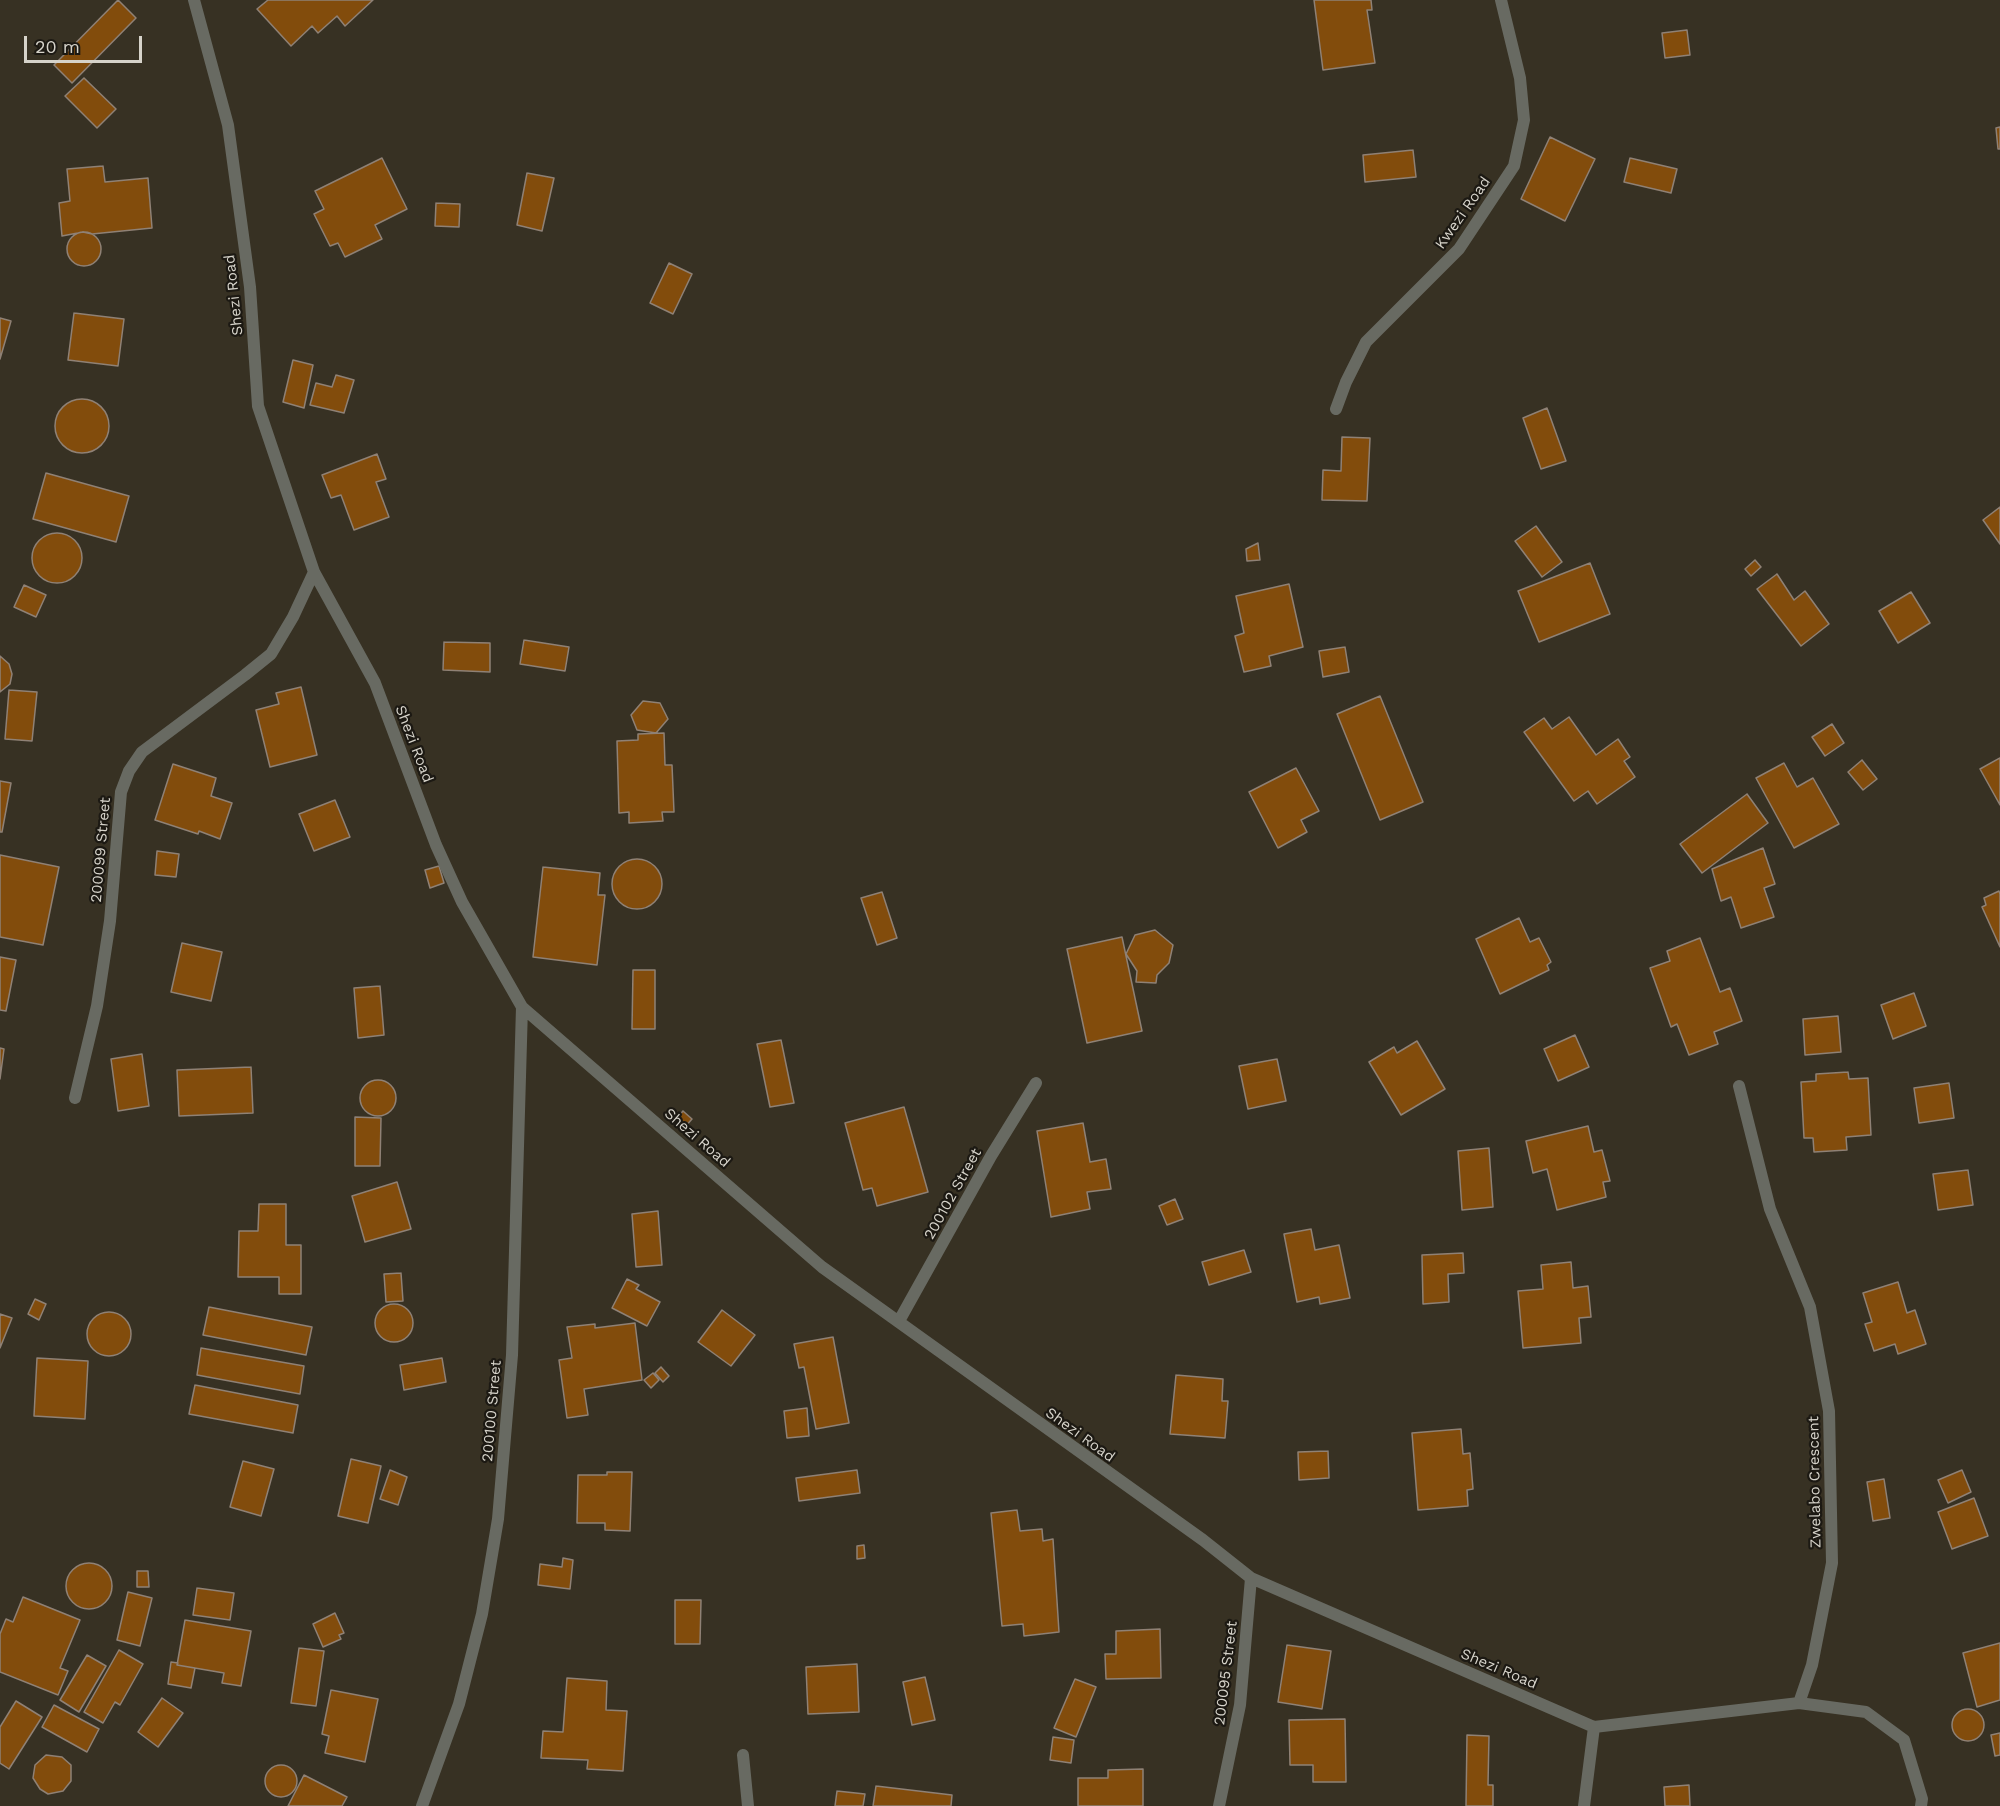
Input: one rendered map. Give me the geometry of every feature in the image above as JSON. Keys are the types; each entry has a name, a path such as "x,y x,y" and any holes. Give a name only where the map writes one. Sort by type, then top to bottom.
{"street":[{"name":"Shezi Road","path":"194,0 228,126 250,287 258,406 314,572 375,683 436,845 462,902 522,1007 822,1267 1203,1540 1251,1578 1593,1727"},
{"name":"Kwezi Road","path":"1336,409 1350,373 1366,342 1459,249 1514,165 1524,120 1520,78 1501,0"},
{"name":"200099 Street","path":"75,1098 97,1006 110,921 121,792 129,771 142,752 271,654 293,617 314,572"},
{"name":"200100 Street","path":"422,1806 459,1704 482,1614 498,1519 512,1355 522,1007"},
{"name":"200102 Street","path":"899,1322 991,1156 1036,1083"},
{"name":"Zwelabo Crescent","path":"1739,1086 1770,1209 1810,1307 1828,1411 1832,1563 1812,1665 1799,1703"},
{"name":"200095 Street","path":"1219,1806 1240,1705 1251,1578"},
{"path":"1584,1806 1593,1727 1799,1703 1866,1713 1904,1740 1922,1799 1921,1806"},
{"path":"743,1755 748,1806"}],"building":[{"path":"118,0 136,18 72,83 54,65"},
{"path":"268,0 373,0 345,26 337,16 318,33 312,26 291,46 257,9"},
{"path":"1314,0 1371,0 1372,10 1367,10 1375,63 1323,70"},
{"path":"1687,30 1690,55 1665,58 1662,33"},
{"path":"84,78 116,109 97,128 65,96"},
{"path":"2000,127 2000,149 1998,149 1996,128"},
{"path":"1550,137 1595,159 1565,221 1521,199"},
{"path":"1413,150 1416,177 1365,182 1363,155"},
{"path":"382,158 407,209 375,225 382,239 345,257 338,243 330,246 314,214 324,209 315,191"},
{"path":"1630,158 1677,169 1671,193 1624,182"},
{"path":"103,166 105,182 148,178 152,228 92,234 83,232 62,236 59,203 70,201 67,169"},
{"path":"527,173 554,178 542,231 517,225"},
{"path":"436,203 460,204 459,227 435,226"},
{"path":"84,232 96,237 101,249 96,261 84,266 72,261 67,249 72,237"},
{"path":"669,263 692,274 673,314 650,303"},
{"path":"74,313 124,319 118,366 68,360"},
{"path":"0,318 11,321 0,359"},
{"path":"293,360 313,365 304,408 283,402"},
{"path":"336,375 354,380 344,413 310,405 316,383 332,387"},
{"path":"77,399 87,399 97,403 105,411 109,426 105,441 97,449 87,453 77,453 67,449 59,441 55,431 55,421 59,411 67,403"},
{"path":"1547,408 1566,461 1541,469 1523,418"},
{"path":"1342,437 1370,438 1367,501 1322,500 1323,470 1341,471"},
{"path":"377,454 386,479 376,482 389,517 354,530 341,495 331,498 322,475"},
{"path":"46,473 129,496 116,542 33,519"},
{"path":"2000,507 2000,544 1983,520"},
{"path":"1536,526 1562,562 1542,577 1515,541"},
{"path":"52,533 62,533 75,540 82,553 82,563 75,576 62,583 52,583 43,579 36,572 32,563 32,553 36,544 43,537"},
{"path":"1258,543 1260,560 1247,561 1246,549"},
{"path":"1755,560 1761,567 1751,576 1745,569"},
{"path":"1590,563 1610,614 1539,642 1518,591"},
{"path":"1777,574 1794,600 1805,591 1829,624 1801,646 1757,589"},
{"path":"1289,584 1303,647 1269,656 1271,666 1244,672 1235,636 1244,633 1236,596"},
{"path":"24,585 46,595 36,617 14,607"},
{"path":"1911,592 1930,623 1898,643 1879,611"},
{"path":"524,640 569,647 565,671 520,664"},
{"path":"444,642 490,643 490,672 443,670"},
{"path":"1345,647 1349,672 1323,677 1319,651"},
{"path":"0,656 9,664 12,674 10,684 0,692"},
{"path":"301,687 317,755 270,767 256,710 279,704 276,693"},
{"path":"9,690 37,692 32,741 5,739"},
{"path":"1380,696 1423,802 1380,820 1337,714"},
{"path":"643,701 660,703 668,719 656,733 637,730 631,715"},
{"path":"1569,717 1596,755 1618,739 1630,757 1624,761 1635,777 1597,804 1588,791 1574,801 1524,732 1544,718 1552,729"},
{"path":"1832,724 1844,743 1825,756 1812,737"},
{"path":"664,733 665,765 672,765 674,812 662,812 663,821 629,823 629,812 619,813 617,741 638,740 638,734"},
{"path":"2000,758 2000,805 1980,769"},
{"path":"1862,760 1877,779 1863,790 1848,772"},
{"path":"1784,763 1797,787 1813,778 1839,824 1794,848 1756,778"},
{"path":"173,764 216,778 211,796 232,803 220,839 155,820"},
{"path":"1296,768 1319,811 1301,820 1307,832 1278,848 1249,792"},
{"path":"0,781 11,783 2,832 0,832"},
{"path":"1747,794 1768,823 1702,873 1680,844"},
{"path":"335,800 350,837 314,851 299,814"},
{"path":"1763,848 1775,884 1764,888 1774,917 1741,928 1731,897 1721,901 1712,869"},
{"path":"157,851 179,854 176,877 155,875"},
{"path":"0,855 59,867 43,945 0,937"},
{"path":"632,859 642,859 655,866 662,879 662,889 655,902 642,909 632,909 623,905 616,898 612,889 612,879 616,870 623,863"},
{"path":"439,866 444,883 430,888 425,870"},
{"path":"543,867 600,873 598,895 605,895 597,965 533,957"},
{"path":"1999,891 2000,947 1982,907 1986,905 1984,898"},
{"path":"882,892 897,938 877,945 861,898"},
{"path":"1519,918 1530,942 1539,938 1551,962 1547,965 1549,970 1500,994 1476,939"},
{"path":"1155,930 1173,945 1169,963 1157,975 1156,983 1136,982 1137,971 1126,954 1135,935"},
{"path":"1122,937 1142,1031 1087,1043 1067,949"},
{"path":"1700,938 1720,992 1730,988 1742,1021 1714,1032 1718,1044 1689,1055 1677,1024 1671,1027 1650,968 1670,961 1667,951"},
{"path":"182,943 222,952 211,1001 171,992"},
{"path":"0,957 16,960 6,1011 0,1010"},
{"path":"633,970 655,970 655,1029 632,1029"},
{"path":"380,986 384,1035 358,1038 354,988"},
{"path":"1914,993 1926,1026 1893,1039 1881,1005"},
{"path":"1838,1016 1841,1052 1805,1055 1803,1019"},
{"path":"1575,1035 1589,1067 1558,1081 1544,1049"},
{"path":"781,1040 794,1103 770,1107 757,1044"},
{"path":"1417,1041 1445,1089 1401,1115 1369,1062 1394,1047 1397,1053"},
{"path":"0,1048 4,1049 0,1079"},
{"path":"142,1054 149,1106 118,1111 111,1059"},
{"path":"1277,1059 1286,1101 1248,1109 1239,1066"},
{"path":"251,1067 253,1113 179,1116 177,1070"},
{"path":"1848,1072 1849,1079 1868,1078 1871,1135 1846,1137 1847,1150 1814,1152 1813,1138 1804,1138 1801,1082 1816,1081 1816,1074"},
{"path":"378,1080 390,1086 396,1098 390,1110 378,1116 366,1110 360,1098 366,1086"},
{"path":"1949,1083 1954,1118 1919,1123 1914,1088"},
{"path":"904,1107 928,1192 877,1206 872,1188 863,1190 845,1123"},
{"path":"683,1111 692,1119 685,1127 676,1119"},
{"path":"355,1117 381,1118 380,1166 355,1166"},
{"path":"1083,1123 1090,1162 1106,1159 1111,1189 1087,1192 1090,1209 1051,1217 1037,1131"},
{"path":"1588,1126 1594,1152 1602,1150 1610,1181 1603,1182 1606,1197 1557,1210 1547,1169 1533,1173 1526,1141"},
{"path":"1489,1148 1493,1207 1462,1210 1458,1151"},
{"path":"1968,1170 1973,1205 1938,1210 1933,1174"},
{"path":"397,1182 411,1229 365,1242 352,1196"},
{"path":"1175,1199 1183,1219 1167,1225 1159,1206"},
{"path":"259,1204 286,1204 286,1245 301,1245 301,1294 279,1294 279,1277 238,1277 239,1231 258,1231"},
{"path":"658,1211 662,1265 636,1267 632,1214"},
{"path":"1311,1229 1315,1250 1339,1245 1350,1298 1320,1304 1319,1297 1297,1302 1284,1234"},
{"path":"1244,1250 1251,1272 1209,1285 1202,1262"},
{"path":"1463,1253 1464,1273 1448,1274 1449,1302 1423,1304 1422,1255"},
{"path":"1571,1262 1573,1288 1588,1286 1591,1317 1579,1318 1581,1343 1523,1348 1518,1291 1543,1289 1541,1265"},
{"path":"401,1273 403,1301 386,1302 384,1274"},
{"path":"627,1279 639,1285 636,1289 660,1302 647,1326 612,1308"},
{"path":"1898,1282 1907,1313 1915,1310 1926,1344 1898,1354 1895,1344 1874,1351 1865,1324 1872,1322 1863,1293"},
{"path":"35,1299 46,1304 39,1320 28,1314"},
{"path":"394,1304 408,1309 413,1323 408,1337 394,1342 380,1337 375,1323 380,1309"},
{"path":"209,1307 312,1327 306,1355 203,1335"},
{"path":"722,1310 755,1335 731,1366 698,1342"},
{"path":"109,1312 125,1318 131,1334 125,1350 109,1356 93,1350 87,1334 93,1318"},
{"path":"0,1314 12,1318 0,1348"},
{"path":"635,1323 642,1380 584,1389 588,1415 567,1418 559,1360 572,1358 567,1327 595,1324 595,1328"},
{"path":"833,1337 849,1423 816,1429 804,1367 799,1368 794,1344"},
{"path":"201,1348 304,1366 300,1394 197,1375"},
{"path":"37,1358 88,1361 85,1419 34,1416"},
{"path":"442,1358 446,1382 404,1390 400,1365"},
{"path":"661,1367 669,1376 663,1382 655,1373"},
{"path":"653,1373 659,1380 651,1388 644,1380"},
{"path":"1176,1375 1223,1379 1222,1401 1228,1401 1225,1438 1170,1434"},
{"path":"195,1385 298,1405 293,1433 189,1414"},
{"path":"807,1408 809,1436 787,1438 784,1411"},
{"path":"1461,1429 1463,1454 1470,1453 1473,1489 1467,1490 1468,1506 1418,1510 1412,1433"},
{"path":"1328,1451 1329,1478 1299,1480 1298,1452"},
{"path":"351,1459 381,1466 368,1523 338,1516"},
{"path":"243,1461 274,1469 261,1516 230,1507"},
{"path":"390,1470 407,1477 398,1505 380,1499"},
{"path":"857,1470 860,1493 799,1501 796,1478"},
{"path":"1962,1470 1971,1492 1948,1503 1938,1480"},
{"path":"607,1472 632,1472 630,1531 605,1530 605,1523 577,1523 578,1475 607,1475"},
{"path":"1884,1479 1890,1518 1873,1521 1867,1482"},
{"path":"1974,1498 1988,1536 1952,1549 1938,1512"},
{"path":"1017,1510 1020,1531 1042,1529 1043,1541 1053,1539 1059,1632 1024,1636 1023,1624 1002,1626 991,1513"},
{"path":"864,1545 865,1558 857,1559 857,1546"},
{"path":"563,1558 573,1560 570,1589 538,1585 540,1564 562,1567"},
{"path":"89,1563 105,1570 112,1586 105,1602 89,1609 73,1602 66,1586 73,1570"},
{"path":"137,1571 148,1571 149,1587 137,1587"},
{"path":"197,1588 234,1593 230,1620 193,1615"},
{"path":"128,1592 152,1598 140,1646 117,1640"},
{"path":"23,1597 80,1620 60,1668 68,1671 58,1695 0,1672 0,1634 6,1619 13,1622"},
{"path":"675,1600 701,1600 700,1644 675,1644"},
{"path":"335,1613 344,1633 339,1635 341,1639 323,1647 313,1624"},
{"path":"185,1620 251,1631 241,1686 222,1683 224,1673 177,1665"},
{"path":"1160,1629 1161,1678 1106,1679 1105,1654 1116,1654 1116,1631"},
{"path":"2000,1643 2000,1700 1977,1707 1963,1653"},
{"path":"1287,1645 1331,1651 1322,1709 1278,1702"},
{"path":"299,1648 324,1651 316,1706 291,1703"},
{"path":"119,1650 143,1664 120,1705 115,1702 103,1723 84,1712"},
{"path":"87,1655 106,1666 79,1712 60,1700"},
{"path":"171,1662 195,1668 191,1688 168,1684"},
{"path":"857,1664 859,1712 808,1714 806,1667"},
{"path":"925,1677 935,1720 912,1725 903,1682"},
{"path":"567,1678 607,1681 606,1710 627,1711 623,1771 587,1769 588,1760 541,1758 543,1731 563,1732"},
{"path":"1075,1679 1096,1687 1076,1737 1054,1728"},
{"path":"331,1690 378,1699 365,1762 325,1753 329,1736 322,1734"},
{"path":"162,1698 183,1713 158,1747 138,1732"},
{"path":"16,1701 42,1717 9,1769 0,1763 0,1727"},
{"path":"54,1705 99,1729 87,1752 42,1727"},
{"path":"1968,1709 1980,1713 1984,1725 1980,1737 1968,1741 1956,1737 1952,1725 1956,1713"},
{"path":"1345,1719 1346,1782 1313,1782 1313,1765 1290,1765 1289,1720"},
{"path":"2000,1733 2000,1755 1995,1756 1991,1735"},
{"path":"1467,1735 1489,1736 1488,1785 1493,1785 1493,1806 1466,1806"},
{"path":"1053,1737 1074,1740 1071,1763 1050,1760"},
{"path":"46,1755 62,1757 71,1765 71,1781 63,1791 48,1794 40,1789 33,1778 35,1765"},
{"path":"281,1765 293,1769 297,1781 293,1793 281,1797 269,1793 265,1781 269,1769"},
{"path":"1143,1769 1143,1806 1078,1806 1078,1778 1108,1778 1108,1770"},
{"path":"304,1775 347,1797 342,1806 288,1806"},
{"path":"1689,1785 1690,1806 1665,1806 1664,1787"},
{"path":"876,1786 952,1795 951,1806 873,1806"},
{"path":"837,1791 865,1794 863,1806 835,1806"}]}
